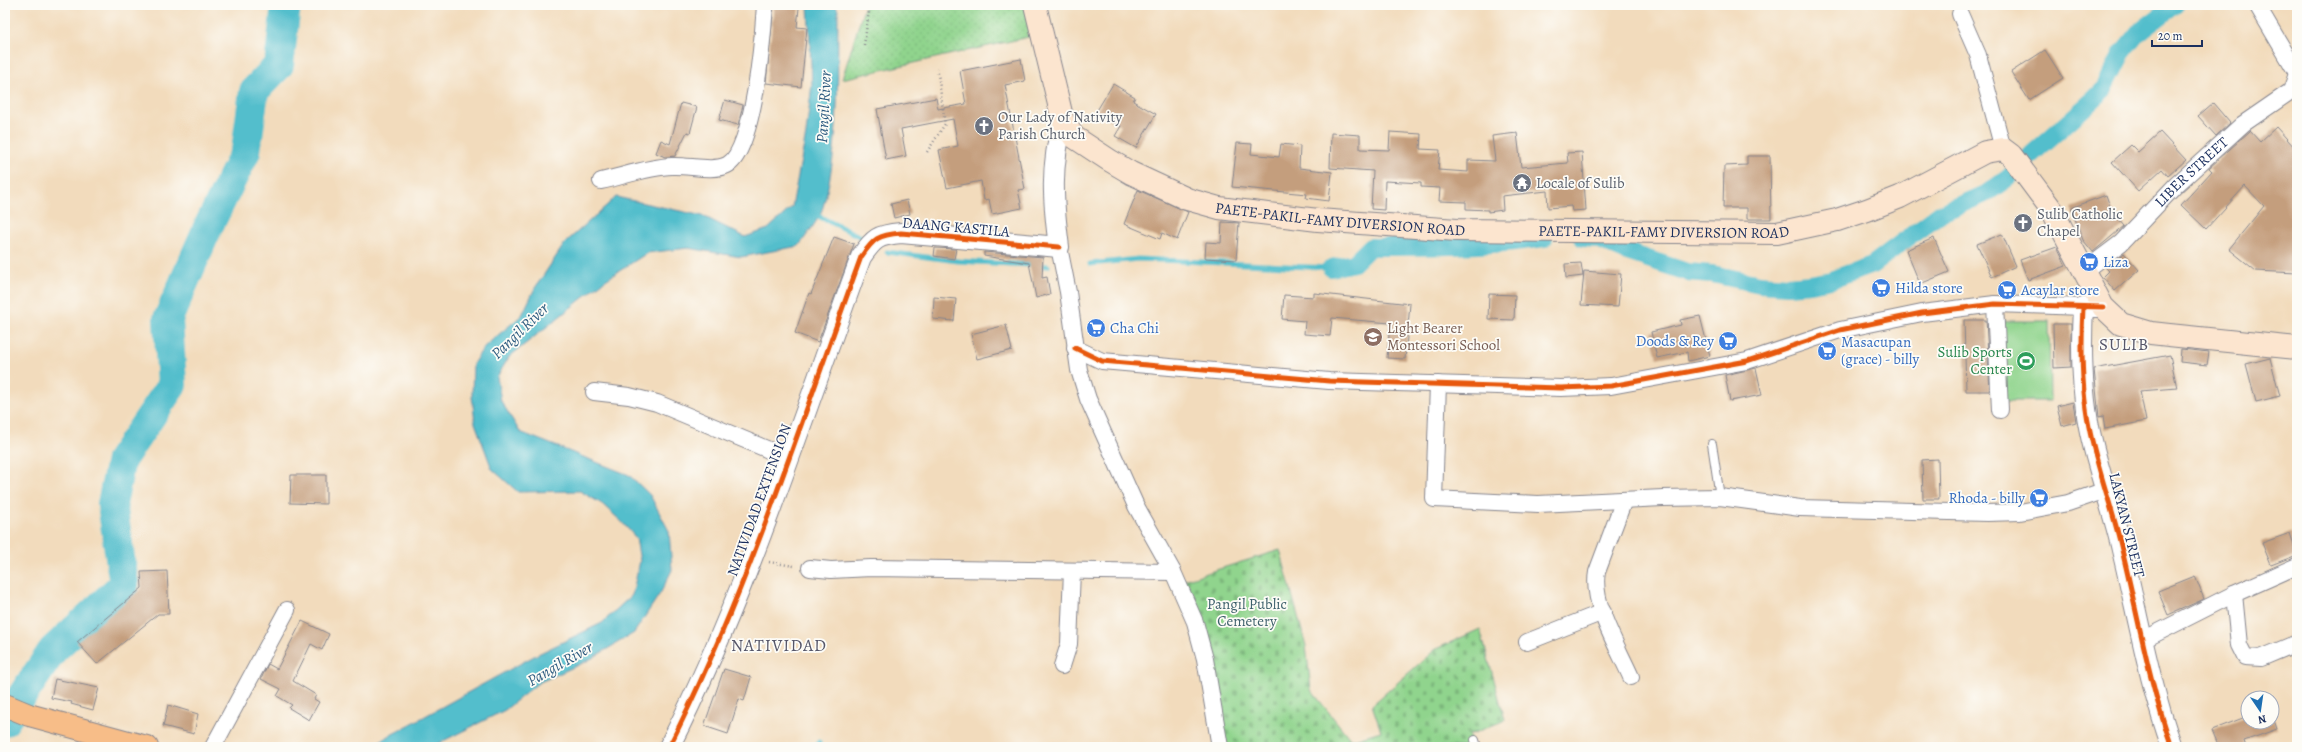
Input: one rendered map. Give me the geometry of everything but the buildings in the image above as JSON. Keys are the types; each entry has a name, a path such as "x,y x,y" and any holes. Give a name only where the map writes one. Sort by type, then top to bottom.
{"main road":[{"name":"PAETE-PAKIL-FAMY DIVERSION ROAD","path":"1036,5 1064,121 1074,137 1131,173 1187,199 1219,208 1318,220 1457,230 1777,233 1837,220 1867,210 1894,199 1985,152 2009,155"},
{"path":"2009,155 2052,210 2085,270 2093,307 2121,324 2151,333 2297,348"},
{"path":"5,705 29,715 141,746"}],"street":[{"path":"601,182 672,166 712,168 727,165 736,158 746,138 751,113 765,5"},
{"name":"LIBER STREET","path":"2085,270 2121,243 2176,185 2243,124 2291,91 2297,74 2257,5"},
{"path":"1960,14 1978,55 2009,155"},
{"path":"1064,121 1053,165 1053,195 1059,247 1068,292 1075,348 1086,392 1103,434 1136,506 1173,572 1195,622 1201,643 1220,747"},
{"name":"DAANG KASTILA","path":"861,257 872,241 883,235 901,233 1059,247"},
{"name":"NATIVIDAD EXTENSION","path":"669,747 697,692 751,559 861,257"},
{"path":"1075,348 1102,361 1329,381 1561,388 1611,386 1747,361 1840,330 1922,313 1995,304 2093,307"},
{"path":"1995,304 2000,410"},
{"name":"LAKYAN STREET","path":"2093,307 2081,347 2083,389 2089,428 2106,490 2162,721 2172,747"},
{"path":"1438,384 1434,499 1538,504 1720,497 1800,508 1987,513 2020,512 2068,504 2106,490"},
{"path":"594,392 629,396 671,408 788,458"},
{"path":"1624,500 1595,584 1602,612 1631,677"},
{"path":"2143,640 2234,594 2297,566"},
{"path":"810,568 831,570 871,568 1173,572"},
{"path":"1062,666 1069,644 1072,571"},
{"path":"2234,594 2239,645 2245,657 2261,658 2297,642"},
{"path":"213,747 287,610"},
{"path":"1527,642 1602,612"}],"lane":[{"path":"1712,444 1720,497"}],"path":[{"path":"864,45 870,5"},
{"path":"927,152 945,124 937,66"},
{"path":"751,559 810,568"}],"green space":[{"path":"865,5 1026,5 1033,36 842,79"},
{"name":"Sulib Sports Center","path":"2003,321 2049,321 2050,401 2003,401"},
{"name":"Pangil Public Cemetery","path":"1280,550 1306,646 1311,690 1351,740 1381,731 1372,705 1436,649 1480,629 1505,720 1469,735 1473,747 1225,747 1184,580"}],"water":[{"name":"Pangil River","path":"808,5 836,5 838,11 838,85 833,159 829,183 821,212 816,222 799,246 741,257 688,248 647,253 604,281 509,357 497,377 501,401 520,432 629,475 650,495 669,531 672,570 661,592 634,633 587,661 538,683 505,710 431,747 369,747 536,655 602,623 632,595 640,561 636,538 621,521 602,504 580,491 518,492 492,469 475,423 472,396 473,364 484,347 522,315 535,288 565,243 616,197 703,216 745,237 768,229 792,207 806,134 812,84"}],"waterway":[{"path":"5,721 53,650 124,584 112,504 121,460 172,385 168,319 208,227 246,151 254,91 279,65 286,5"},
{"path":"1583,238 1598,239 1627,252 1687,272 1712,274 1760,284 1788,286 1810,284 1831,280 1872,265 1941,213 1987,193 2008,178 2032,154 2104,89 2122,53 2138,33 2175,5"},
{"path":"812,213 863,238"},
{"path":"1331,268 1354,263 1370,247 1436,247 1479,245 1544,238"},
{"path":"887,252 958,261 1048,266"},
{"path":"1090,264 1138,259 1331,268"},
{"path":"818,747 819,742"}],"cycle path":[{"path":"669,747 724,628 749,567 861,257 877,239 882,236 901,233 1059,247"},
{"path":"1075,348 1102,361 1329,381 1561,388 1611,386 1747,361 1840,330 1922,313 1995,304 2103,307"},
{"path":"2083,307 2082,367 2084,397 2089,427 2096,458 2118,535 2150,674 2172,747"}],"place":[{"name":"Our Lady of Nativity Parish Church","path":"984,126"},
{"name":"Locale of Sulib","path":"1522,183"},
{"name":"Sulib Catholic Chapel","path":"2023,223"},
{"name":"Liza","path":"2089,262"},
{"name":"Hilda store","path":"1881,288"},
{"name":"Acaylar store","path":"2007,290"},
{"name":"Cha Chi","path":"1096,328"},
{"name":"Light Bearer Montessori School","path":"1373,337"},
{"name":"Doods & Rey","path":"1728,341"},
{"name":"Masacupan (grace) - billy","path":"1827,351"},
{"name":"Sulib Sports Center","path":"2026,361"},
{"name":"Rhoda - billy","path":"2039,498"}],"district":[{"name":"SULIB","path":"2124,344"},
{"name":"NATIVIDAD","path":"779,645"}]}
